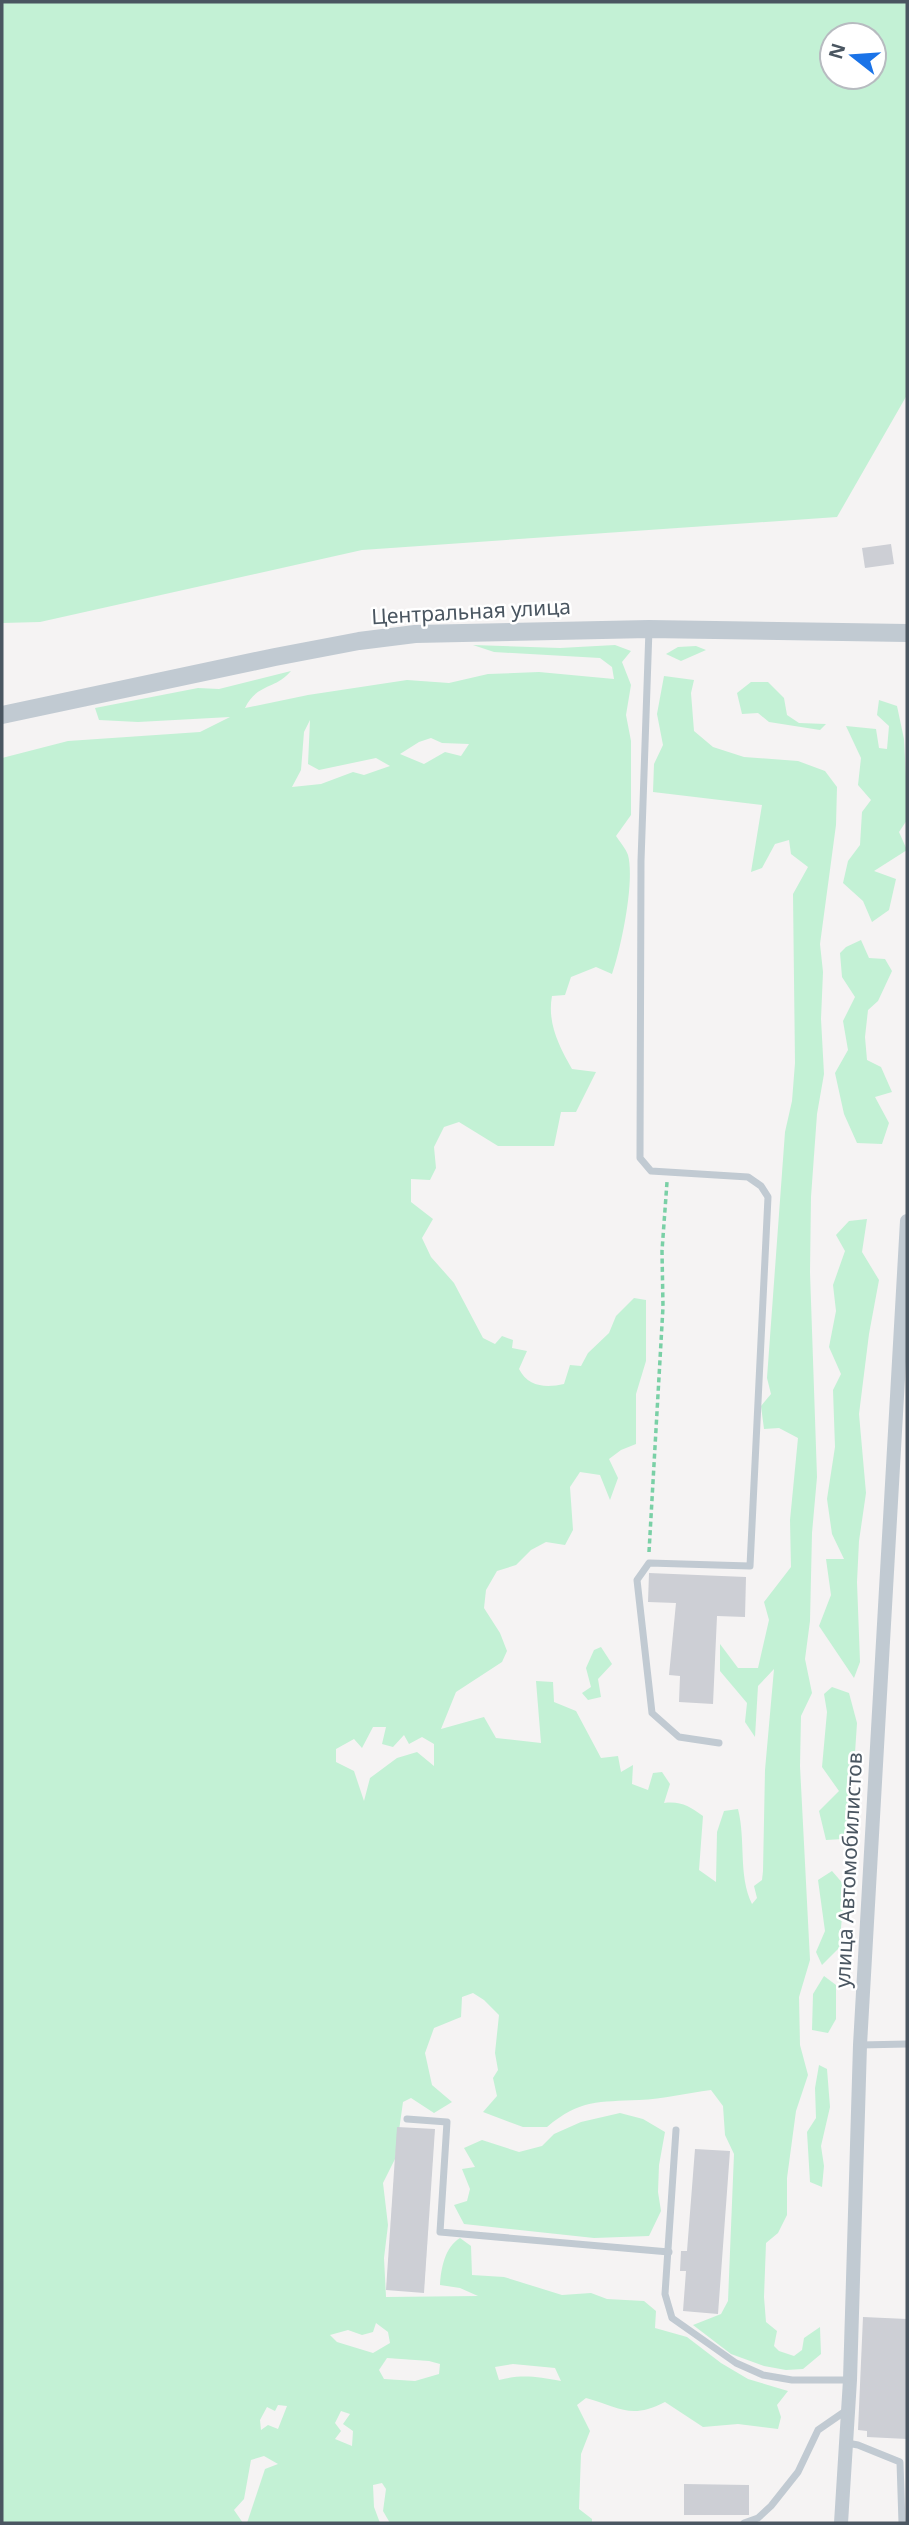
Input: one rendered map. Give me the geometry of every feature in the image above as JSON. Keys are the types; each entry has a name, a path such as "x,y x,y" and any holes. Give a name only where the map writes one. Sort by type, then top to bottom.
{"street":[{"name":"Центральная улица","path":"2,715 144,683 359,641 415,634 649,629 907,633"},
{"name":"улица Автомобилистов","path":"841,2523 850,2380 860,2045 907,1220"}],"lane":[{"path":"649,629 641,861 640,1158 651,1171 748,1177 761,1186 768,1197 750,1566 649,1563 637,1580 652,1713 679,1737 719,1743"},
{"path":"860,2045 907,2044"},
{"path":"407,2119 447,2122 440,2232 669,2252"},
{"path":"676,2130 665,2294 672,2318 736,2363 763,2375 850,2380"},
{"path":"744,2523 761,2521 798,2472 818,2431 848,2410"},
{"path":"846,2443 900,2462 902,2523"}],"path":[{"path":"649,1563 648,1532 663,1307 662,1251 667,1173"}],"green space":[{"path":"2,2 907,2 907,395 837,517 362,550 40,622 2,623"},
{"path":"473,645 560,648 615,645 631,651 622,662 631,685 626,715 631,741 631,815 616,836 627,853 630,867 626,915 612,974 596,967 571,977 565,995 552,996 553,1025 572,1069 596,1072 576,1112 561,1112 554,1146 498,1146 459,1122 444,1127 434,1147 436,1168 430,1180 411,1179 411,1202 433,1219 422,1238 431,1257 454,1283 483,1338 495,1344 502,1336 513,1340 512,1348 527,1351 519,1369 527,1380 544,1386 564,1384 570,1365 581,1366 588,1353 609,1333 616,1316 634,1298 646,1300 646,1361 636,1394 636,1444 609,1459 618,1478 610,1500 600,1475 580,1472 570,1487 573,1530 565,1545 546,1542 531,1550 516,1565 497,1571 486,1590 484,1608 500,1633 507,1651 502,1662 456,1692 441,1729 484,1717 496,1738 541,1743 536,1681 553,1682 554,1702 576,1711 601,1758 618,1756 621,1772 633,1765 632,1784 648,1790 653,1773 662,1772 670,1784 664,1803 685,1805 703,1816 699,1870 716,1882 717,1832 724,1811 738,1809 745,1881 752,1904 757,1898 754,1886 762,1880 763,1871 765,1770 774,1669 758,1686 755,1737 745,1722 747,1703 720,1671 720,1644 738,1668 758,1668 769,1620 764,1602 791,1567 790,1520 798,1438 779,1428 764,1429 761,1406 771,1394 767,1378 785,1132 792,1101 795,1063 793,894 808,867 791,854 789,840 775,844 762,868 751,872 762,805 653,792 654,764 663,745 657,714 664,676 694,680 691,693 694,731 713,747 744,757 798,761 825,771 837,787 836,825 820,944 823,972 821,1019 824,1074 817,1114 811,1197 810,1272 817,1477 812,1533 810,1621 805,1659 812,1693 801,1716 800,1766 810,1960 799,1997 800,2045 808,2075 796,2111 787,2178 787,2215 778,2233 766,2243 764,2297 766,2322 777,2331 774,2346 779,2351 794,2356 802,2350 804,2338 820,2327 821,2354 803,2369 786,2370 764,2366 731,2354 693,2325 721,2314 728,2301 734,2154 725,2135 723,2106 711,2090 590,2104 570,2111 547,2127 523,2127 483,2112 497,2096 493,2078 498,2070 495,2053 499,2015 473,1993 462,1997 461,2017 434,2028 425,2053 432,2085 452,2102 434,2113 411,2098 403,2102 395,2159 383,2183 388,2225 384,2258 386,2297 478,2296 460,2288 440,2285 447,2252 460,2238 471,2246 472,2275 504,2277 562,2295 591,2293 607,2299 644,2301 656,2311 655,2328 687,2337 721,2363 748,2379 788,2391 777,2405 781,2417 778,2429 738,2424 703,2427 665,2402 634,2411 586,2398 577,2405 590,2431 581,2454 579,2509 592,2519 592,2523 390,2523 383,2511 386,2489 382,2483 373,2485 374,2507 380,2523 247,2523 265,2469 278,2464 264,2456 251,2460 244,2499 234,2510 243,2523 2,2523 2,758 68,741 200,732 230,717 138,722 99,720 95,708 198,688 219,689 291,671 255,694 245,708 407,680 449,683 488,674 539,672 614,679 612,667 600,658 494,652","holes":["310,720 308,764 319,770 376,758 390,766 364,775 353,772 321,784 292,787 301,770 304,732","431,738 442,743 469,744 461,756 445,752 424,764 400,754","373,1727 386,1727 382,1744 393,1747 404,1735 409,1744 422,1737 434,1744 434,1766 417,1752 397,1758 370,1778 364,1801 354,1771 336,1762 336,1749 354,1739 362,1748","376,2323 388,2332 390,2343 373,2353 337,2342 330,2335 348,2330 362,2335 373,2332","387,2358 440,2364 439,2374 415,2381 384,2379 379,2370","513,2364 555,2368 561,2381 537,2377 499,2380 495,2367","278,2405 287,2406 278,2429 268,2425 261,2430 260,2420 267,2407 275,2411","341,2411 350,2414 343,2424 353,2431 352,2446 335,2439 341,2431 335,2423"]},
{"path":"696,646 706,650 681,661 666,654 678,647"},
{"path":"751,682 768,682 784,698 787,715 799,723 826,724 820,730 769,722 758,713 742,714 737,693"},
{"path":"879,700 897,706 904,739 907,820 899,832 907,850 874,871 896,879 889,910 872,922 863,901 843,883 848,861 860,845 862,812 871,800 858,785 861,758 846,726 876,729 879,748 887,749 889,726 877,715"},
{"path":"861,940 869,958 885,959 892,971 878,1001 868,1010 865,1037 867,1060 881,1067 892,1092 875,1097 889,1123 882,1144 857,1143 844,1114 835,1073 848,1050 843,1021 855,997 842,977 840,953"},
{"path":"867,1219 862,1252 879,1280 859,1414 866,1493 859,1541 857,1582 860,1662 854,1678 819,1626 831,1595 826,1559 844,1559 832,1534 827,1499 835,1447 833,1390 841,1374 829,1347 836,1311 833,1285 845,1251 836,1235 849,1221"},
{"path":"601,1647 612,1664 598,1679 601,1697 588,1700 582,1693 591,1687 586,1668 594,1650"},
{"path":"832,1687 849,1693 857,1723 852,1798 843,1839 826,1840 819,1811 839,1791 822,1767 827,1712 824,1694"},
{"path":"832,1871 845,1886 839,1948 822,1965 816,1952 825,1931 818,1880"},
{"path":"824,1976 836,1985 836,2019 828,2033 812,2030 813,1994"},
{"path":"819,2065 827,2069 830,2107 821,2146 824,2166 822,2187 810,2182 807,2132 816,2118 815,2088"},
{"path":"620,2113 643,2119 665,2132 659,2165 658,2192 661,2211 649,2236 594,2238 464,2224 454,2205 467,2201 470,2189 462,2169 475,2167 464,2148 482,2140 519,2152 542,2146 554,2134 581,2122"}],"building":[{"path":"891,544 894,564 865,568 862,548"},
{"path":"649,1573 746,1577 745,1617 717,1616 713,1704 679,1702 680,1676 669,1675 676,1603 648,1602"},
{"path":"397,2127 435,2129 424,2293 386,2290"},
{"path":"695,2149 730,2151 718,2314 683,2311 686,2271 680,2271 681,2251 687,2251"},
{"path":"863,2317 907,2319 907,2439 867,2437 867,2431 858,2430"},
{"path":"684,2484 749,2485 749,2515 684,2515"}]}
